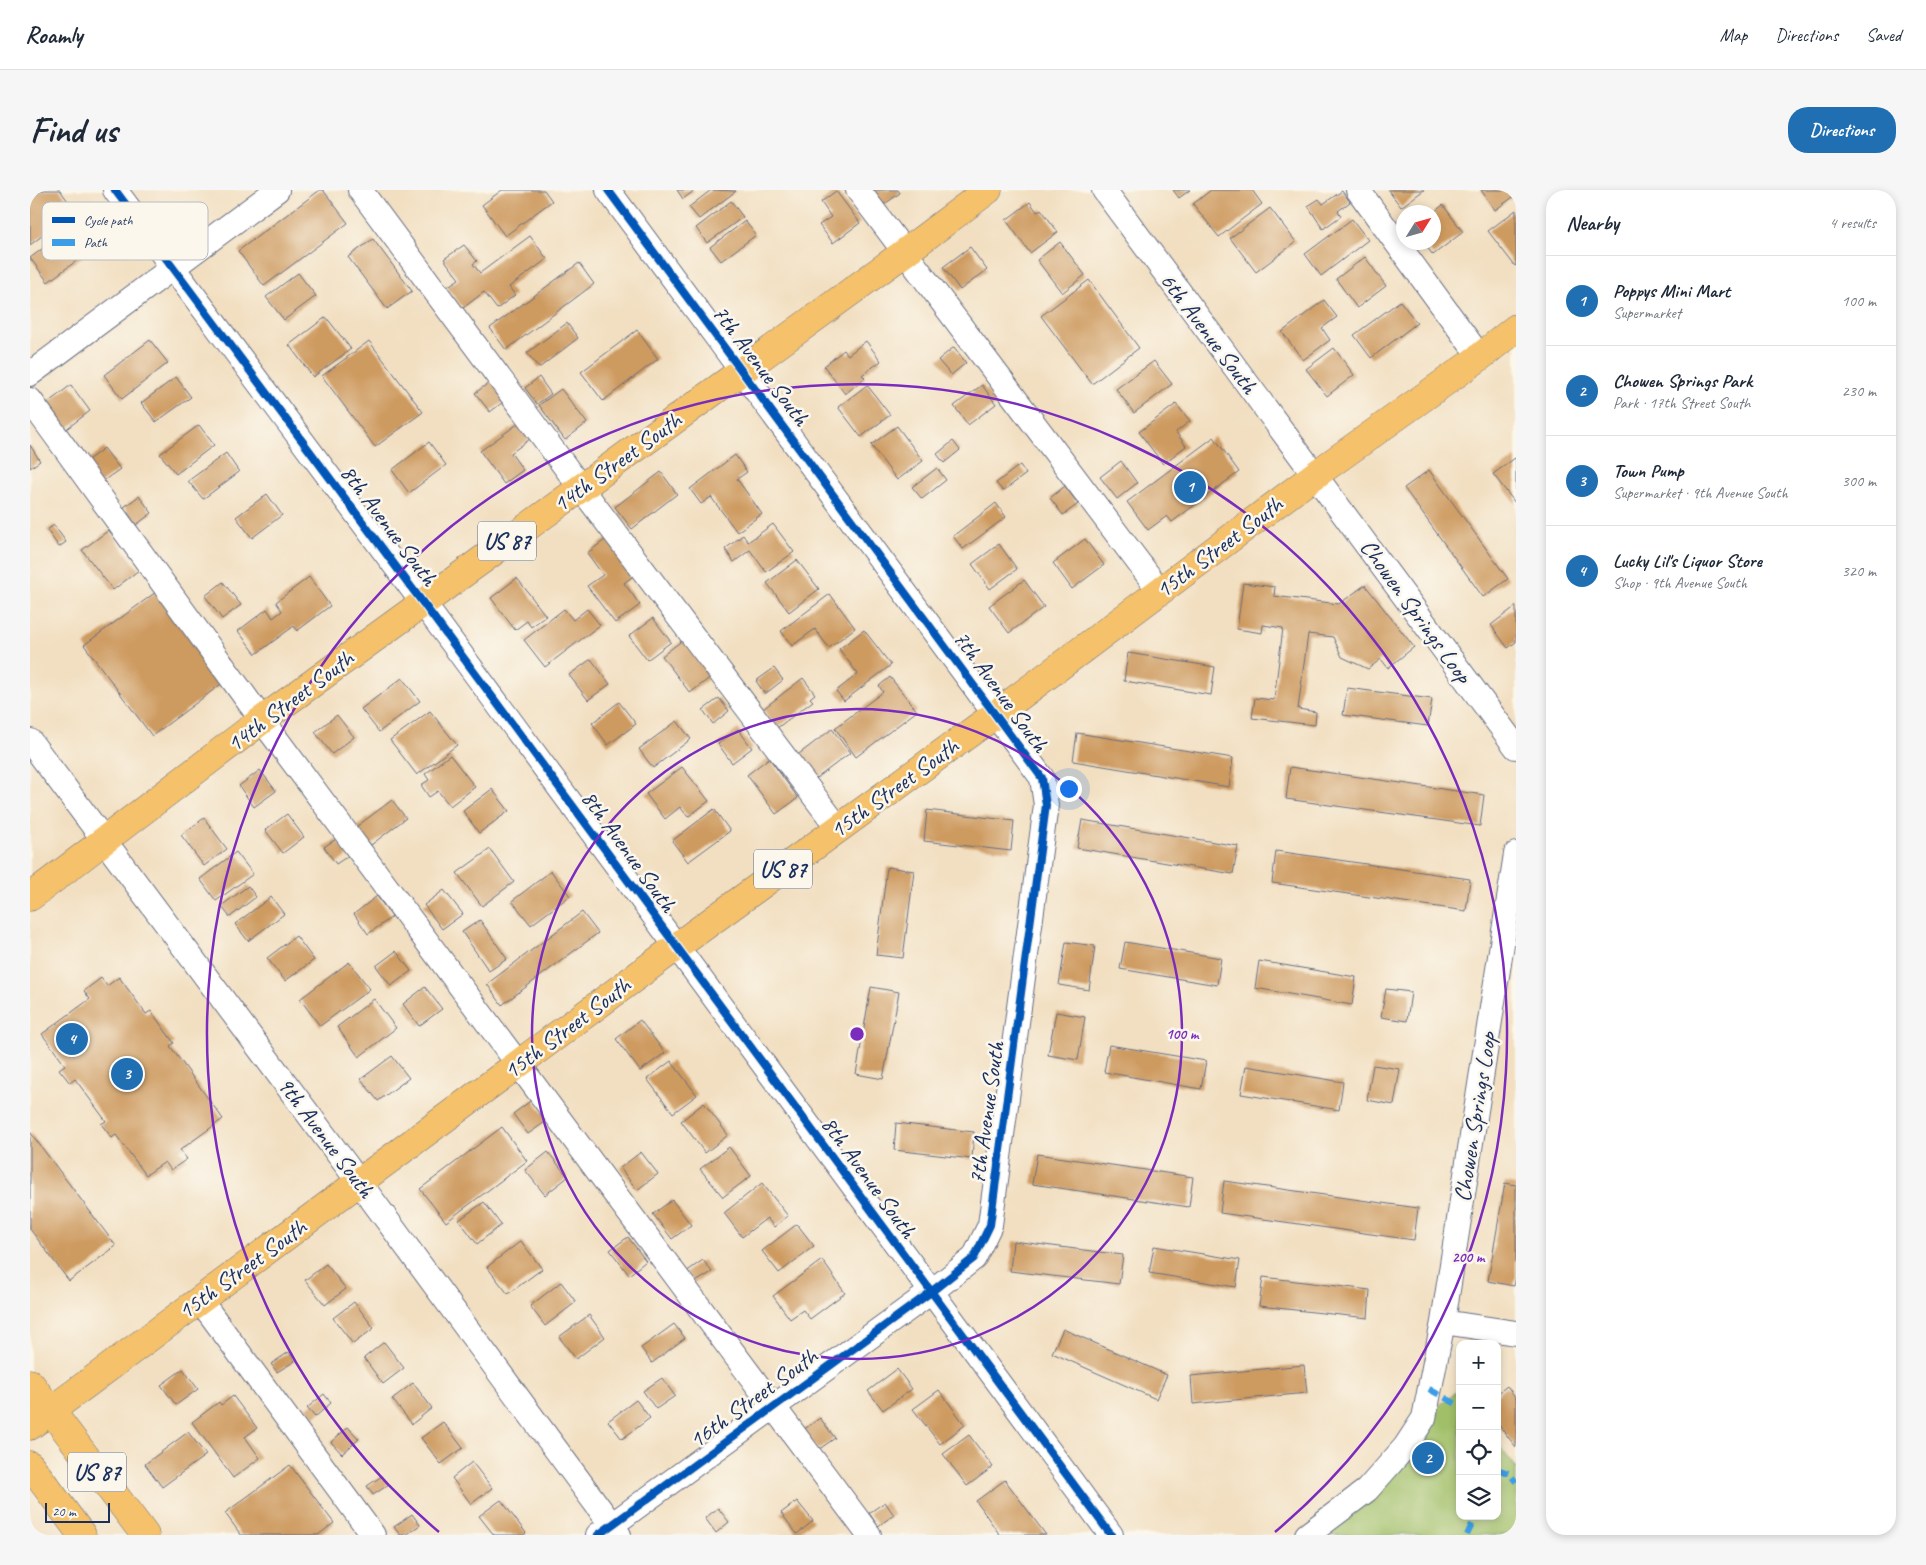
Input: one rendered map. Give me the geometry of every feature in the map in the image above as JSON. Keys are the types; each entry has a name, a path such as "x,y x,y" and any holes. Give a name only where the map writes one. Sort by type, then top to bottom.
{"main road":[{"name":"14th Street South","path":"30,897 262,720 904,254 988,190"},
{"name":"15th Street South","path":"40,1418 676,947 996,714 1315,475 1480,357 1516,328"},
{"path":"30,1383 40,1418"},
{"name":"US 87","path":"40,1418 145,1535"},
{"name":"US 87","path":"30,1464 82,1535"}],"street":[{"name":"8th Avenue South","path":"115,190 124,202"},
{"path":"208,241 277,190"},
{"path":"360,190 581,488 838,829"},
{"name":"7th Avenue South","path":"608,190 1042,778 1046,805 990,1225 974,1258 931,1292"},
{"path":"858,190 904,254 1160,591"},
{"name":"6th Avenue South","path":"1104,190 1315,475"},
{"path":"1358,190 1480,357"},
{"name":"8th Avenue South","path":"168,260 1111,1535"},
{"path":"30,374 182,260"},
{"path":"30,400 262,720 868,1535"},
{"name":"Chowen Springs Loop","path":"1315,475 1516,747"},
{"name":"9th Avenue South","path":"30,741 359,1182 610,1532"},
{"name":"Chowen Springs Loop","path":"1307,1535 1367,1490 1405,1447 1424,1418 1443,1322 1516,854"},
{"name":"16th Street South","path":"610,1532 773,1408 931,1292"},
{"path":"200,1300 373,1535"},
{"path":"1443,1322 1516,1333"}],"green space":[{"path":"1456,1392 1456,1520 1501,1520 1501,1448 1516,1468 1516,1535 1308,1535 1424,1418"}],"building":[{"path":"43,190 60,190 69,202 42,202 42,236 30,245 30,199"},
{"path":"320,190 323,190 348,223 264,286 238,251"},
{"path":"502,190 544,190 552,201 505,236 482,205"},
{"path":"677,190 695,190 683,199"},
{"path":"711,190 736,191 699,219 689,207"},
{"path":"869,190 898,190 900,193 882,206"},
{"path":"1173,190 1190,190 1179,198"},
{"path":"1211,190 1252,190 1262,204 1219,237 1193,204"},
{"path":"1388,190 1424,190 1404,205 1399,205"},
{"path":"1481,190 1514,190 1516,195 1495,210"},
{"path":"836,191 860,223 833,243 819,225 831,217 821,202"},
{"path":"1342,191 1350,202 1338,211 1341,216 1323,229 1308,206 1319,199 1323,204"},
{"path":"731,201 743,217 707,243 696,228"},
{"path":"1030,202 1037,212 1041,209 1058,232 1030,253 1006,220"},
{"path":"1443,205 1463,232 1441,249 1441,207"},
{"path":"1270,208 1296,242 1256,272 1230,238"},
{"path":"1516,210 1516,265 1515,266 1488,231"},
{"path":"1352,219 1368,240 1321,276 1305,254"},
{"path":"745,221 756,235 721,261 710,247"},
{"path":"530,236 547,259 509,287 515,295 497,309 484,292 463,308 447,287 459,279 444,259 464,245 477,261 473,264 480,273"},
{"path":"373,239 412,291 387,309 348,257"},
{"path":"1060,242 1085,275 1062,293 1037,260"},
{"path":"970,247 987,270 960,290 943,267"},
{"path":"42,249 42,260 78,260 48,282 30,258"},
{"path":"1429,250 1440,250 1433,255"},
{"path":"1365,257 1386,286 1357,308 1336,279"},
{"path":"579,263 594,284 506,350 490,328"},
{"path":"298,273 316,296 284,320 266,297"},
{"path":"1089,280 1139,348 1092,384 1041,316"},
{"path":"1324,300 1337,317 1322,328 1330,340 1303,360 1282,332"},
{"path":"1400,301 1417,323 1371,358 1354,335"},
{"path":"326,317 351,349 313,377 289,345"},
{"path":"567,323 578,338 539,368 527,353"},
{"path":"637,330 658,359 603,401 581,372"},
{"path":"150,340 168,363 122,399 104,375"},
{"path":"369,341 423,412 375,447 322,376"},
{"path":"866,341 881,361 862,375 865,378 845,394 824,366 844,350 848,355"},
{"path":"954,347 966,363 951,375 938,360"},
{"path":"1334,348 1354,375 1327,396 1306,369"},
{"path":"1154,361 1172,384 1134,413 1116,389"},
{"path":"176,377 191,397 156,422 141,403"},
{"path":"539,377 551,394 537,404 525,388"},
{"path":"493,380 507,399 490,412 475,393"},
{"path":"71,385 90,411 65,430 46,404"},
{"path":"867,385 890,415 861,437 838,407"},
{"path":"982,385 996,404 968,425 954,406"},
{"path":"561,389 587,423 565,440 539,405"},
{"path":"1176,404 1190,421 1176,432 1186,446 1163,464 1139,432"},
{"path":"519,423 530,439 511,453 523,470 504,484 480,451"},
{"path":"199,425 214,445 176,474 160,454"},
{"path":"897,426 923,461 897,480 871,445"},
{"path":"1214,437 1239,472 1172,522 1167,516 1148,530 1127,502"},
{"path":"953,441 960,450 944,463 937,454"},
{"path":"429,442 446,465 409,493 392,470"},
{"path":"30,445 40,461 30,468"},
{"path":"104,448 120,469 99,484 84,463"},
{"path":"226,453 239,472 203,499 188,481"},
{"path":"735,455 747,472 737,479 762,514 737,532 711,497 701,504 690,489"},
{"path":"1515,458 1516,460 1516,504 1493,474"},
{"path":"1121,461 1137,483 1117,499 1100,477"},
{"path":"1020,465 1026,474 1003,491 996,483"},
{"path":"937,468 946,480 922,499 912,487"},
{"path":"1429,470 1508,579 1483,597 1404,488"},
{"path":"661,472 677,494 632,529 615,507"},
{"path":"1065,486 1078,504 1063,515 1050,498"},
{"path":"267,494 282,515 252,538 236,517"},
{"path":"139,496 152,513 136,525 124,507"},
{"path":"996,503 1006,517 963,549 953,536"},
{"path":"773,524 794,552 766,572 750,550 734,562 725,549 743,535 748,542"},
{"path":"54,525 66,542 59,547 47,530"},
{"path":"109,530 139,570 113,590 82,550"},
{"path":"609,537 636,574 624,583 640,605 615,623 587,586 603,575 587,553"},
{"path":"1085,539 1104,565 1072,589 1053,563"},
{"path":"999,544 1017,569 990,589 972,564"},
{"path":"797,560 819,589 789,612 767,583"},
{"path":"309,577 330,606 297,631 294,626 256,654 238,631 267,609 273,618 282,611 276,602"},
{"path":"517,578 546,616 531,627 527,621 515,630 491,598"},
{"path":"1024,580 1044,607 1009,633 989,606"},
{"path":"223,582 241,605 222,619 205,596"},
{"path":"1243,583 1275,587 1274,596 1339,604 1365,585 1414,647 1388,668 1381,659 1368,669 1342,657 1333,637 1308,634 1298,709 1316,712 1315,725 1252,718 1255,698 1274,700 1283,628 1263,625 1262,633 1237,629"},
{"path":"156,592 224,682 152,736 84,645"},
{"path":"830,594 855,628 829,648 815,629 792,646 781,631"},
{"path":"1516,606 1516,642 1508,648 1491,625"},
{"path":"564,609 573,620 587,609 600,625 545,667 524,640"},
{"path":"653,618 671,642 647,660 629,636"},
{"path":"864,630 891,665 844,701 836,691 858,674 839,649"},
{"path":"684,639 712,676 690,693 662,656"},
{"path":"1128,653 1215,667 1211,695 1124,681"},
{"path":"591,659 610,684 588,700 569,675"},
{"path":"774,668 783,680 765,694 756,681"},
{"path":"890,677 917,711 856,757 835,728 883,692 879,686"},
{"path":"402,678 420,701 379,732 361,709"},
{"path":"803,678 815,694 810,698 813,701 777,728 763,709"},
{"path":"1347,688 1432,699 1428,726 1343,715"},
{"path":"719,698 729,711 713,724 703,710"},
{"path":"619,702 636,724 608,745 592,723"},
{"path":"430,711 457,745 417,775 390,740"},
{"path":"337,715 354,737 332,754 315,732"},
{"path":"677,721 691,739 653,768 639,749"},
{"path":"738,729 752,748 732,763 718,744"},
{"path":"832,729 850,753 813,781 795,757"},
{"path":"1077,733 1233,758 1229,787 1073,761"},
{"path":"450,755 475,787 450,806 438,791 429,797 421,785 429,780 425,774"},
{"path":"769,758 798,798 776,814 747,775"},
{"path":"682,767 709,801 688,817 680,807 665,819 646,794"},
{"path":"1290,767 1484,795 1480,826 1286,799"},
{"path":"260,770 276,791 254,807 239,786"},
{"path":"492,789 509,811 479,833 463,811"},
{"path":"392,800 406,818 371,845 356,827"},
{"path":"714,809 730,831 688,862 672,841"},
{"path":"927,810 1014,821 1011,851 924,841"},
{"path":"287,814 304,837 283,853 265,830"},
{"path":"204,818 227,849 204,866 181,835"},
{"path":"1082,820 1238,846 1233,874 1077,848"},
{"path":"336,839 348,856 336,864 324,847"},
{"path":"490,849 514,882 482,906 457,873"},
{"path":"1276,851 1470,879 1466,911 1272,883"},
{"path":"236,852 253,874 216,901 200,879"},
{"path":"887,867 914,871 903,958 876,955"},
{"path":"551,871 570,896 531,925 512,901"},
{"path":"248,886 256,897 230,917 221,906"},
{"path":"444,890 463,914 442,929 424,905"},
{"path":"377,896 392,917 368,934 354,914"},
{"path":"271,897 284,914 248,941 235,924"},
{"path":"582,912 598,933 502,1005 487,984"},
{"path":"480,920 507,959 489,971 462,932"},
{"path":"296,936 314,960 285,981 267,958"},
{"path":"1066,942 1095,946 1089,990 1059,985"},
{"path":"1125,942 1221,958 1217,985 1120,969"},
{"path":"396,951 411,971 391,986 376,966"},
{"path":"1259,961 1356,977 1352,1005 1255,988"},
{"path":"349,962 370,989 320,1026 300,999"},
{"path":"119,977 146,1014 151,1011 174,1043 170,1046 223,1119 180,1150 187,1159 171,1170 165,1162 146,1175 116,1135 112,1138 101,1124 106,1121 75,1079 70,1083 59,1069 65,1065 42,1034 90,999 84,991 101,978 107,986"},
{"path":"425,987 442,1009 419,1026 403,1004"},
{"path":"871,987 899,992 883,1079 856,1074"},
{"path":"1386,989 1411,992 1407,1021 1381,1017"},
{"path":"374,999 396,1028 359,1057 337,1027"},
{"path":"1056,1012 1085,1017 1078,1060 1048,1055"},
{"path":"640,1020 665,1053 640,1071 616,1039"},
{"path":"1109,1045 1206,1061 1201,1089 1104,1072"},
{"path":"392,1056 409,1078 378,1101 361,1079"},
{"path":"671,1061 697,1095 673,1113 647,1079"},
{"path":"1373,1065 1400,1069 1394,1105 1367,1100"},
{"path":"1246,1066 1343,1082 1339,1110 1241,1094"},
{"path":"533,1099 548,1120 528,1134 513,1114"},
{"path":"704,1103 728,1135 705,1153 681,1121"},
{"path":"896,1123 974,1132 972,1159 894,1150"},
{"path":"502,1127 527,1161 446,1222 420,1189"},
{"path":"30,1132 116,1246 69,1281 30,1229"},
{"path":"729,1147 751,1176 723,1197 700,1169"},
{"path":"548,1152 568,1177 545,1195 525,1170"},
{"path":"641,1152 658,1174 637,1190 620,1168"},
{"path":"1037,1154 1193,1177 1189,1207 1032,1184"},
{"path":"1224,1181 1418,1208 1414,1240 1220,1213"},
{"path":"762,1183 788,1216 774,1227 767,1218 742,1237 724,1213"},
{"path":"1505,1183 1516,1185 1516,1277 1514,1286 1488,1281"},
{"path":"672,1200 691,1225 672,1239 653,1214"},
{"path":"484,1202 501,1225 477,1244 459,1220"},
{"path":"797,1224 814,1246 779,1273 762,1251"},
{"path":"628,1237 646,1261 629,1275 610,1250"},
{"path":"521,1241 542,1269 508,1294 487,1267"},
{"path":"1013,1241 1123,1255 1119,1284 1010,1271"},
{"path":"1154,1246 1240,1260 1236,1287 1149,1273"},
{"path":"703,1260 712,1272 694,1283 686,1272"},
{"path":"822,1260 845,1293 810,1319 803,1310 790,1319 773,1296"},
{"path":"326,1264 346,1289 325,1305 305,1280"},
{"path":"1263,1277 1370,1290 1368,1318 1259,1306"},
{"path":"561,1282 576,1302 545,1326 530,1306"},
{"path":"354,1302 374,1328 353,1344 333,1318"},
{"path":"589,1315 605,1337 576,1359 559,1337"},
{"path":"674,1324 685,1338 652,1363 641,1348"},
{"path":"1063,1329 1167,1375 1156,1399 1052,1353"},
{"path":"384,1342 404,1368 383,1384 364,1358"},
{"path":"289,1352 295,1361 277,1372 271,1364"},
{"path":"1304,1365 1307,1393 1193,1404 1191,1376"},
{"path":"183,1369 198,1389 176,1405 161,1385"},
{"path":"897,1369 912,1389 883,1410 868,1391"},
{"path":"662,1378 675,1396 656,1409 643,1391"},
{"path":"413,1383 432,1408 412,1424 392,1399"},
{"path":"1507,1386 1516,1398 1516,1447 1501,1428 1501,1391"},
{"path":"939,1390 965,1425 940,1444 913,1409"},
{"path":"324,1394 331,1403 315,1417 307,1408"},
{"path":"233,1396 257,1428 245,1437 260,1458 233,1478 192,1422 219,1402 221,1405"},
{"path":"636,1400 650,1418 622,1439 608,1421"},
{"path":"820,1418 835,1438 818,1450 803,1430"},
{"path":"443,1422 463,1448 441,1464 421,1438"},
{"path":"348,1427 359,1439 342,1454 331,1442"},
{"path":"188,1432 206,1455 162,1487 145,1464"},
{"path":"969,1435 993,1467 967,1486 943,1454"},
{"path":"472,1462 492,1488 471,1504 452,1478"},
{"path":"290,1465 334,1523 318,1535 241,1535 225,1513"},
{"path":"382,1476 388,1485 373,1495 367,1486"},
{"path":"1005,1480 1046,1535 1000,1535 976,1501"},
{"path":"501,1500 526,1533 524,1535 494,1535 479,1516"},
{"path":"797,1501 813,1521 797,1534 781,1513"},
{"path":"885,1502 894,1515 878,1526 869,1513"},
{"path":"718,1508 729,1522 716,1533 705,1518"},
{"path":"412,1514 420,1525 406,1535 400,1535 394,1527"}],"marked path":[{"path":"1429,1389 1456,1404"},
{"path":"1501,1470 1509,1473 1516,1482"},
{"path":"1467,1535 1474,1520"}],"cycle path":[{"path":"115,190 124,202"},
{"path":"598,1535 931,1292 974,1258 990,1225 1046,805 1042,778 608,190"},
{"path":"167,260 423,603 1111,1535"}],"place":[{"name":"Poppys Mini Mart","path":"1190,487"},
{"name":"Lucky Lil's Liquor Store","path":"72,1039"},
{"name":"Town Pump","path":"127,1074"},
{"name":"Chowen Springs Park","path":"1428,1458"}]}
